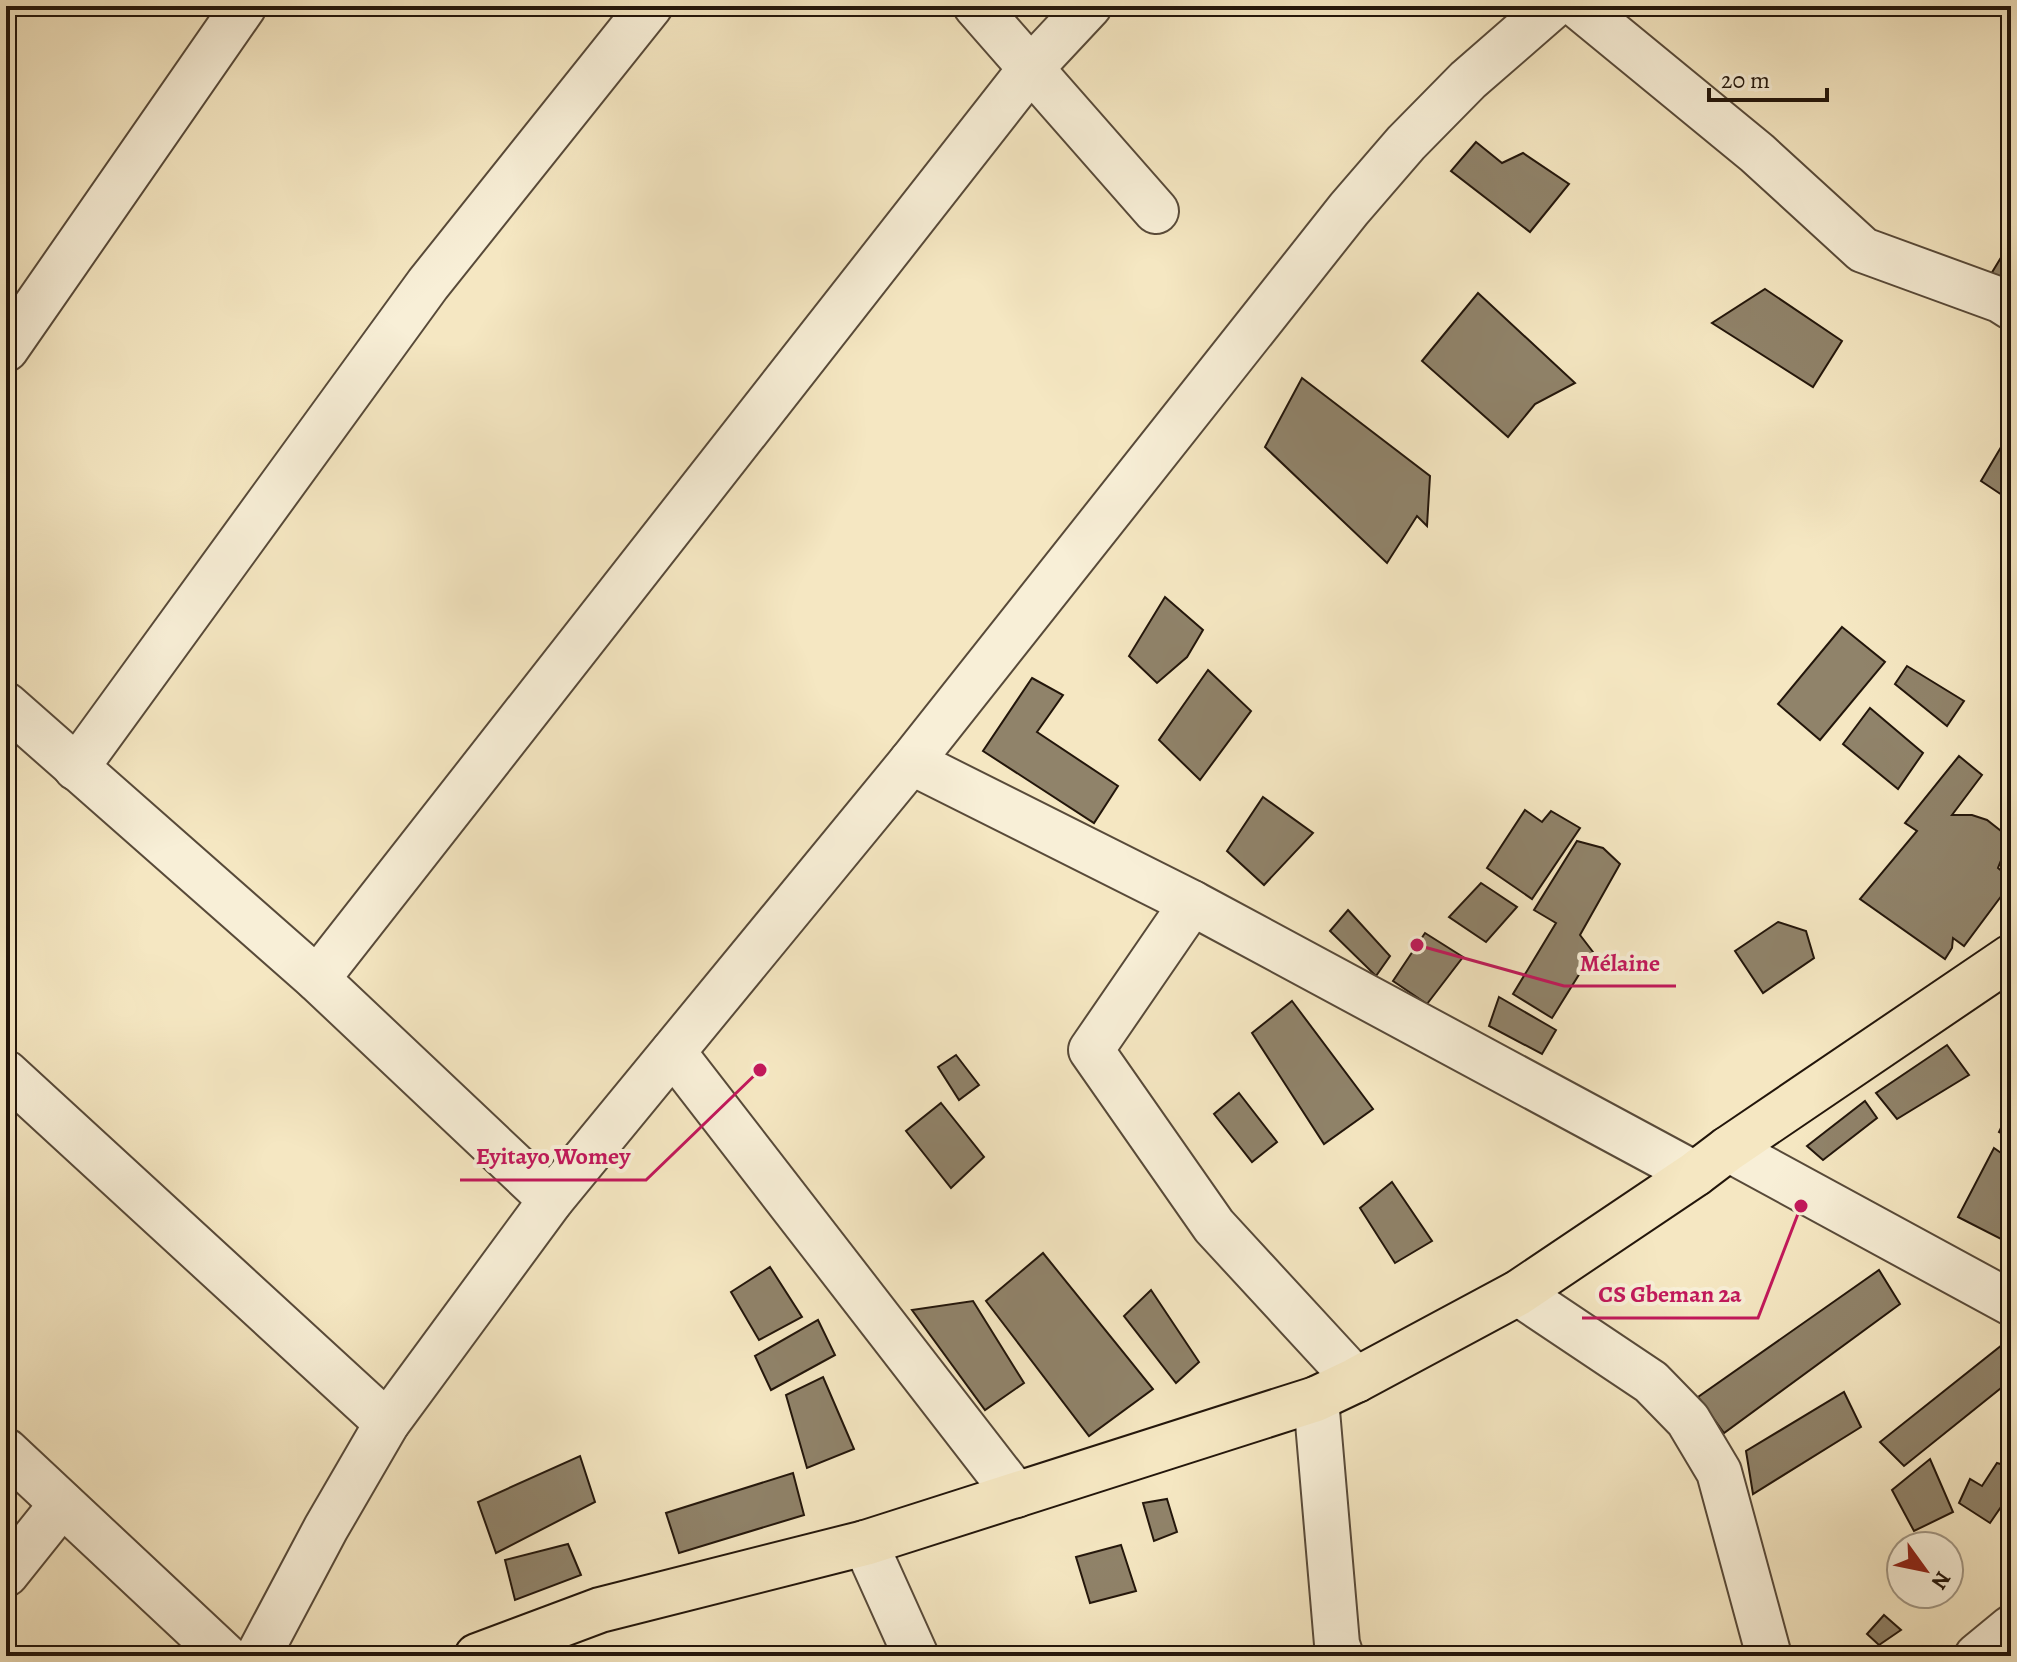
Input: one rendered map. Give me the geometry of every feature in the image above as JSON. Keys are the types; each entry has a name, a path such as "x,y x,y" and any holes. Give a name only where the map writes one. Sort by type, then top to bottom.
{"main road":[{"path":"477,1656 600,1610 865,1543 1316,1399 1518,1293 2011,957"}],"street":[{"path":"6,349 244,6"},
{"path":"76,768 428,284 650,6"},
{"path":"976,6 1156,211"},
{"path":"317,979 1031,68 1089,6"},
{"path":"258,1656 326,1528 387,1423 551,1200 911,762 1349,209 1406,143 1468,80 1553,6"},
{"path":"1578,6 1757,153 1863,250 2000,300 2011,307"},
{"path":"6,705 317,979 551,1200"},
{"path":"911,762 1712,1161 2011,1303"},
{"path":"1192,903 1091,1050 1214,1226 1356,1380"},
{"path":"673,1052 1016,1495"},
{"path":"6,1073 387,1423"},
{"path":"1518,1293 1651,1382 1688,1420 1719,1472 1769,1656"},
{"path":"1316,1399 1337,1644 1341,1656"},
{"path":"6,1451 225,1656"},
{"path":"6,1574 62,1504"},
{"path":"865,1543 916,1656"},
{"path":"1977,1656 2011,1628"}],"building":[{"path":"1476,142 1502,163 1523,153 1569,184 1530,232 1451,171"},
{"path":"2011,241 2011,288 1988,279"},
{"path":"1765,289 1842,341 1813,387 1712,323"},
{"path":"1478,293 1575,383 1535,404 1508,437 1422,361"},
{"path":"1302,378 1430,476 1427,526 1417,516 1387,563 1265,447"},
{"path":"2011,432 2011,501 1981,481"},
{"path":"1165,597 1203,630 1187,657 1157,683 1129,656"},
{"path":"1842,627 1885,662 1820,740 1778,704"},
{"path":"1907,666 1964,701 1947,726 1895,684"},
{"path":"1208,670 1251,711 1200,780 1159,740"},
{"path":"1032,678 1063,695 1037,732 1118,786 1094,823 983,751"},
{"path":"1870,708 1923,753 1898,789 1843,744"},
{"path":"1959,756 1982,775 1952,815 1972,815 1987,820 2010,838 1998,868 2011,879 2011,883 1964,946 1953,938 1952,948 1945,959 1860,899 1917,831 1905,823"},
{"path":"1263,797 1313,833 1264,885 1227,851"},
{"path":"1525,810 1542,822 1551,811 1580,828 1532,899 1487,868"},
{"path":"1577,841 1603,848 1620,864 1580,935 1593,952 1552,1018 1513,994 1556,923 1534,910"},
{"path":"1481,883 1517,907 1486,942 1449,917"},
{"path":"1348,910 1390,956 1376,976 1330,931"},
{"path":"1778,922 1806,931 1814,958 1763,993 1735,951"},
{"path":"1425,933 1463,957 1427,1004 1393,981"},
{"path":"1499,997 1556,1030 1542,1054 1489,1026"},
{"path":"1292,1001 1373,1109 1324,1144 1252,1033"},
{"path":"1947,1045 1969,1075 1897,1119 1876,1093"},
{"path":"956,1055 979,1085 959,1100 938,1067"},
{"path":"1239,1093 1277,1142 1252,1162 1214,1114"},
{"path":"1865,1101 1877,1118 1823,1160 1807,1146"},
{"path":"941,1103 984,1157 951,1188 906,1131"},
{"path":"2011,1112 2011,1138 1999,1132"},
{"path":"1994,1148 2011,1160 2011,1222 2001,1239 1958,1217"},
{"path":"1392,1182 1432,1241 1395,1263 1360,1208"},
{"path":"1043,1253 1153,1389 1089,1436 986,1301"},
{"path":"770,1267 802,1317 759,1340 731,1292"},
{"path":"1879,1270 1900,1304 1724,1433 1698,1397"},
{"path":"1151,1290 1199,1362 1176,1383 1124,1316"},
{"path":"973,1301 1024,1383 985,1410 912,1310"},
{"path":"818,1320 835,1355 771,1390 755,1356"},
{"path":"2002,1345 2011,1358 2011,1380 1904,1466 1880,1442"},
{"path":"823,1377 854,1449 807,1468 786,1395"},
{"path":"1844,1392 1861,1427 1753,1494 1746,1451"},
{"path":"580,1456 595,1502 496,1553 478,1502"},
{"path":"1930,1459 1953,1512 1913,1530 1892,1490"},
{"path":"1997,1463 2011,1467 2011,1514 2001,1507 1990,1523 1959,1503 1970,1479 1982,1486"},
{"path":"793,1473 804,1515 679,1553 666,1513"},
{"path":"1167,1499 1177,1532 1154,1541 1143,1503"},
{"path":"568,1544 581,1575 515,1600 505,1560"},
{"path":"1121,1545 1136,1591 1090,1603 1076,1557"},
{"path":"1884,1615 1901,1630 1879,1645 1867,1634"}],"place":[{"name":"Mélaine","path":"1417,945"},
{"name":"Eyitayo Womey","path":"760,1070"},
{"name":"CS Gbeman 2a","path":"1801,1206"}]}
